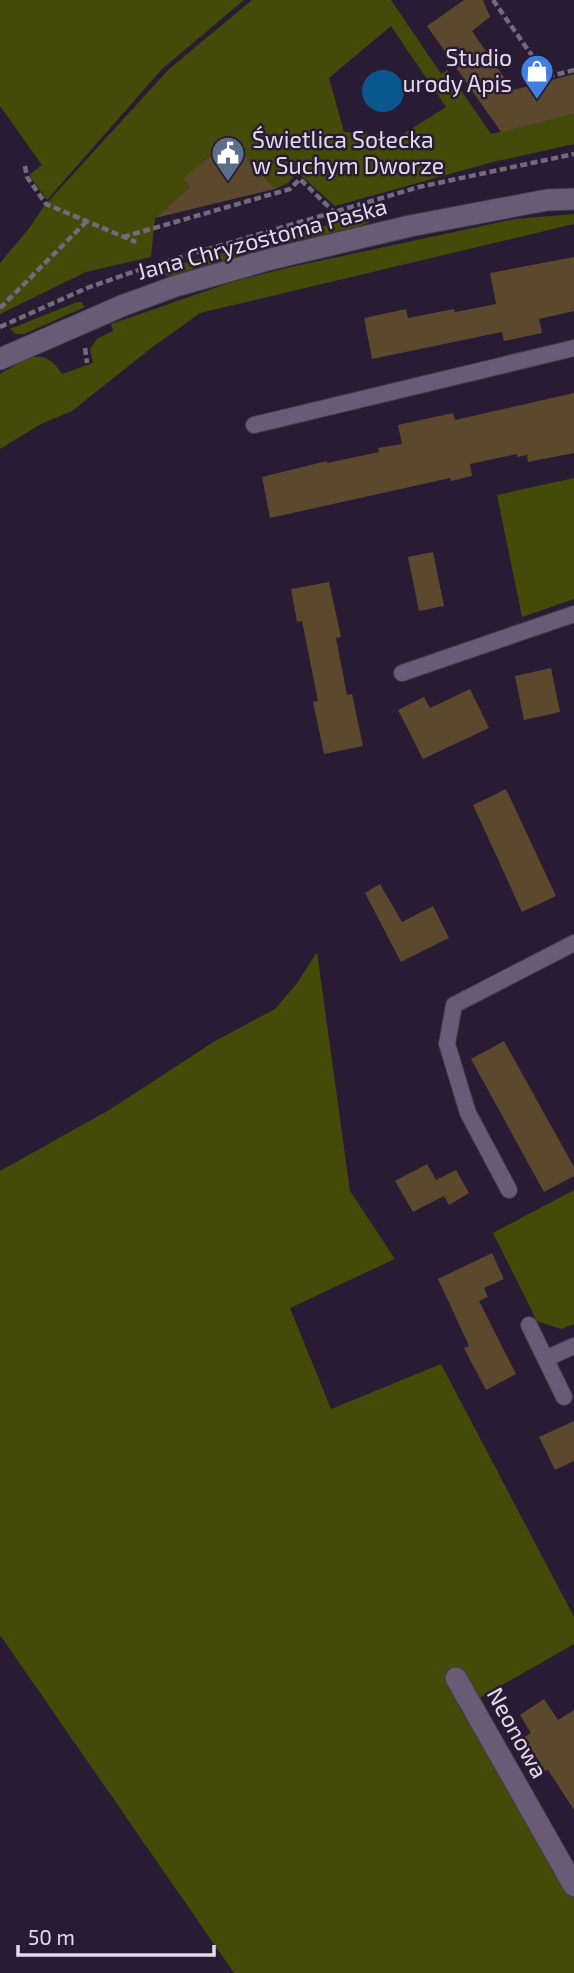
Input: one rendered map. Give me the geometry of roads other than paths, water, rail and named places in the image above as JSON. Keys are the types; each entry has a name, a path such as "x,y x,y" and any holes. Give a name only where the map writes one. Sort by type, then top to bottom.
{"street":[{"name":"Jana Chryzostoma Paska","path":"547,200 574,187"},
{"name":"Jana Chryzostoma Paska","path":"0,359 124,305 192,281 383,232 547,200 574,199"},
{"name":"Neonowa","path":"456,1678 574,1886"}],"lane":[{"path":"254,425 574,348"},
{"path":"402,673 574,614"},
{"path":"509,1190 468,1113 447,1044 454,1005 574,943"},
{"path":"529,1325 564,1397"},
{"path":"547,1358 574,1346"}],"water":[{"path":"383,70 398,76 404,91 398,106 383,112 368,106 362,91 368,76"}],"place":[{"name":"Studio urody Apis","path":"537,101"},
{"name":"Świetlica Sołecka w Suchym Dworze","path":"228,183"}]}
